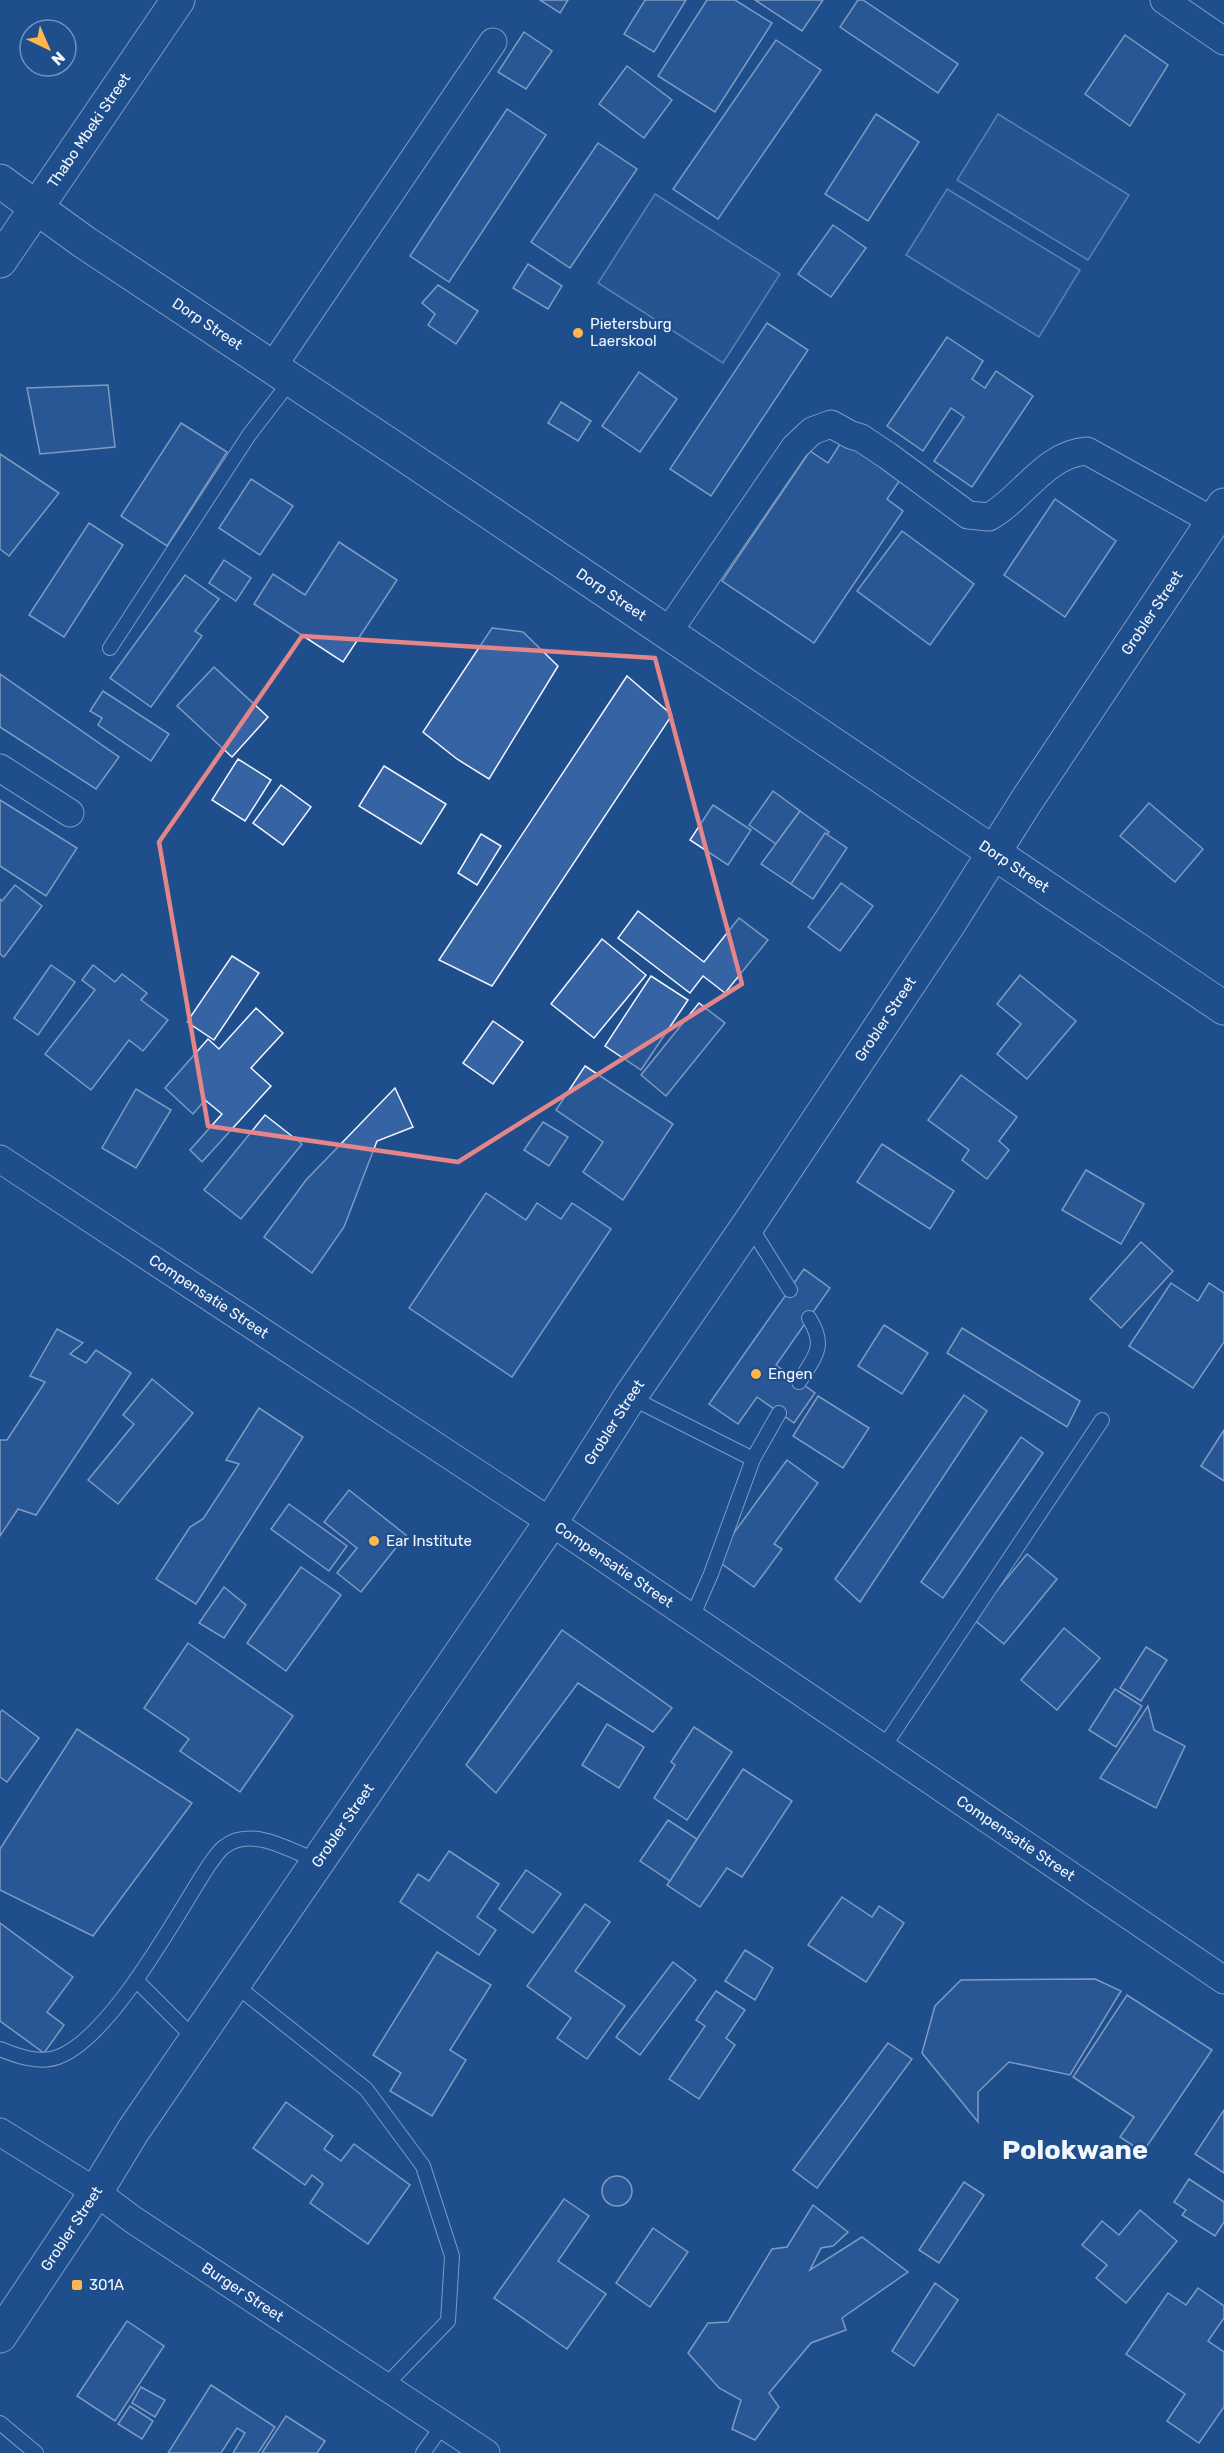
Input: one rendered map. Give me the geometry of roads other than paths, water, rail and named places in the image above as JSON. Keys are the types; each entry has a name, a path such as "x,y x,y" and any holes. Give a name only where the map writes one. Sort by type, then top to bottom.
{"main road":[{"name":"Thabo Mbeki Street","path":"0,261 178,0"},
{"name":"Dorp Street","path":"0,181 1224,1008"},
{"name":"Grobler Street","path":"0,2336 96,2192 133,2131 551,1522 630,1397 748,1224 1219,513"}],"street":[{"path":"1164,0 1224,41"},
{"path":"282,373 493,42"},
{"path":"668,633 795,447 812,431 831,424 861,438 968,515 989,517 1050,466 1072,452 1087,452 1219,513"},
{"path":"0,768 70,813"},
{"name":"Compensatie Street","path":"0,1159 551,1522 1224,1980"},
{"name":"Burger Street","path":"0,2132 96,2192 132,2219 486,2453"}],"lane":[{"path":"110,648 249,435 282,373"},
{"path":"748,1224 790,1290"},
{"path":"799,1382 820,1344 809,1318"},
{"path":"630,1397 753,1459"},
{"path":"692,1617 711,1574 753,1459 779,1413"},
{"path":"883,1748 1102,1420"},
{"path":"0,2049 35,2060 57,2058 76,2046 120,2002 209,1865 224,1846 240,1839 264,1839 318,1862"},
{"path":"136,1980 196,2040"},
{"path":"234,1984 366,2089 423,2166 452,2256 448,2321 385,2386"},
{"path":"0,2423 36,2453"},
{"path":"423,2453 443,2425"}],"place":[{"name":"Pietersburg Laerskool","path":"578,333"},
{"name":"Engen","path":"756,1374"},
{"name":"Ear Institute","path":"374,1541"},
{"name":"301A","path":"77,2285"}],"district":[{"name":"Polokwane","path":"1075,2150"}]}
